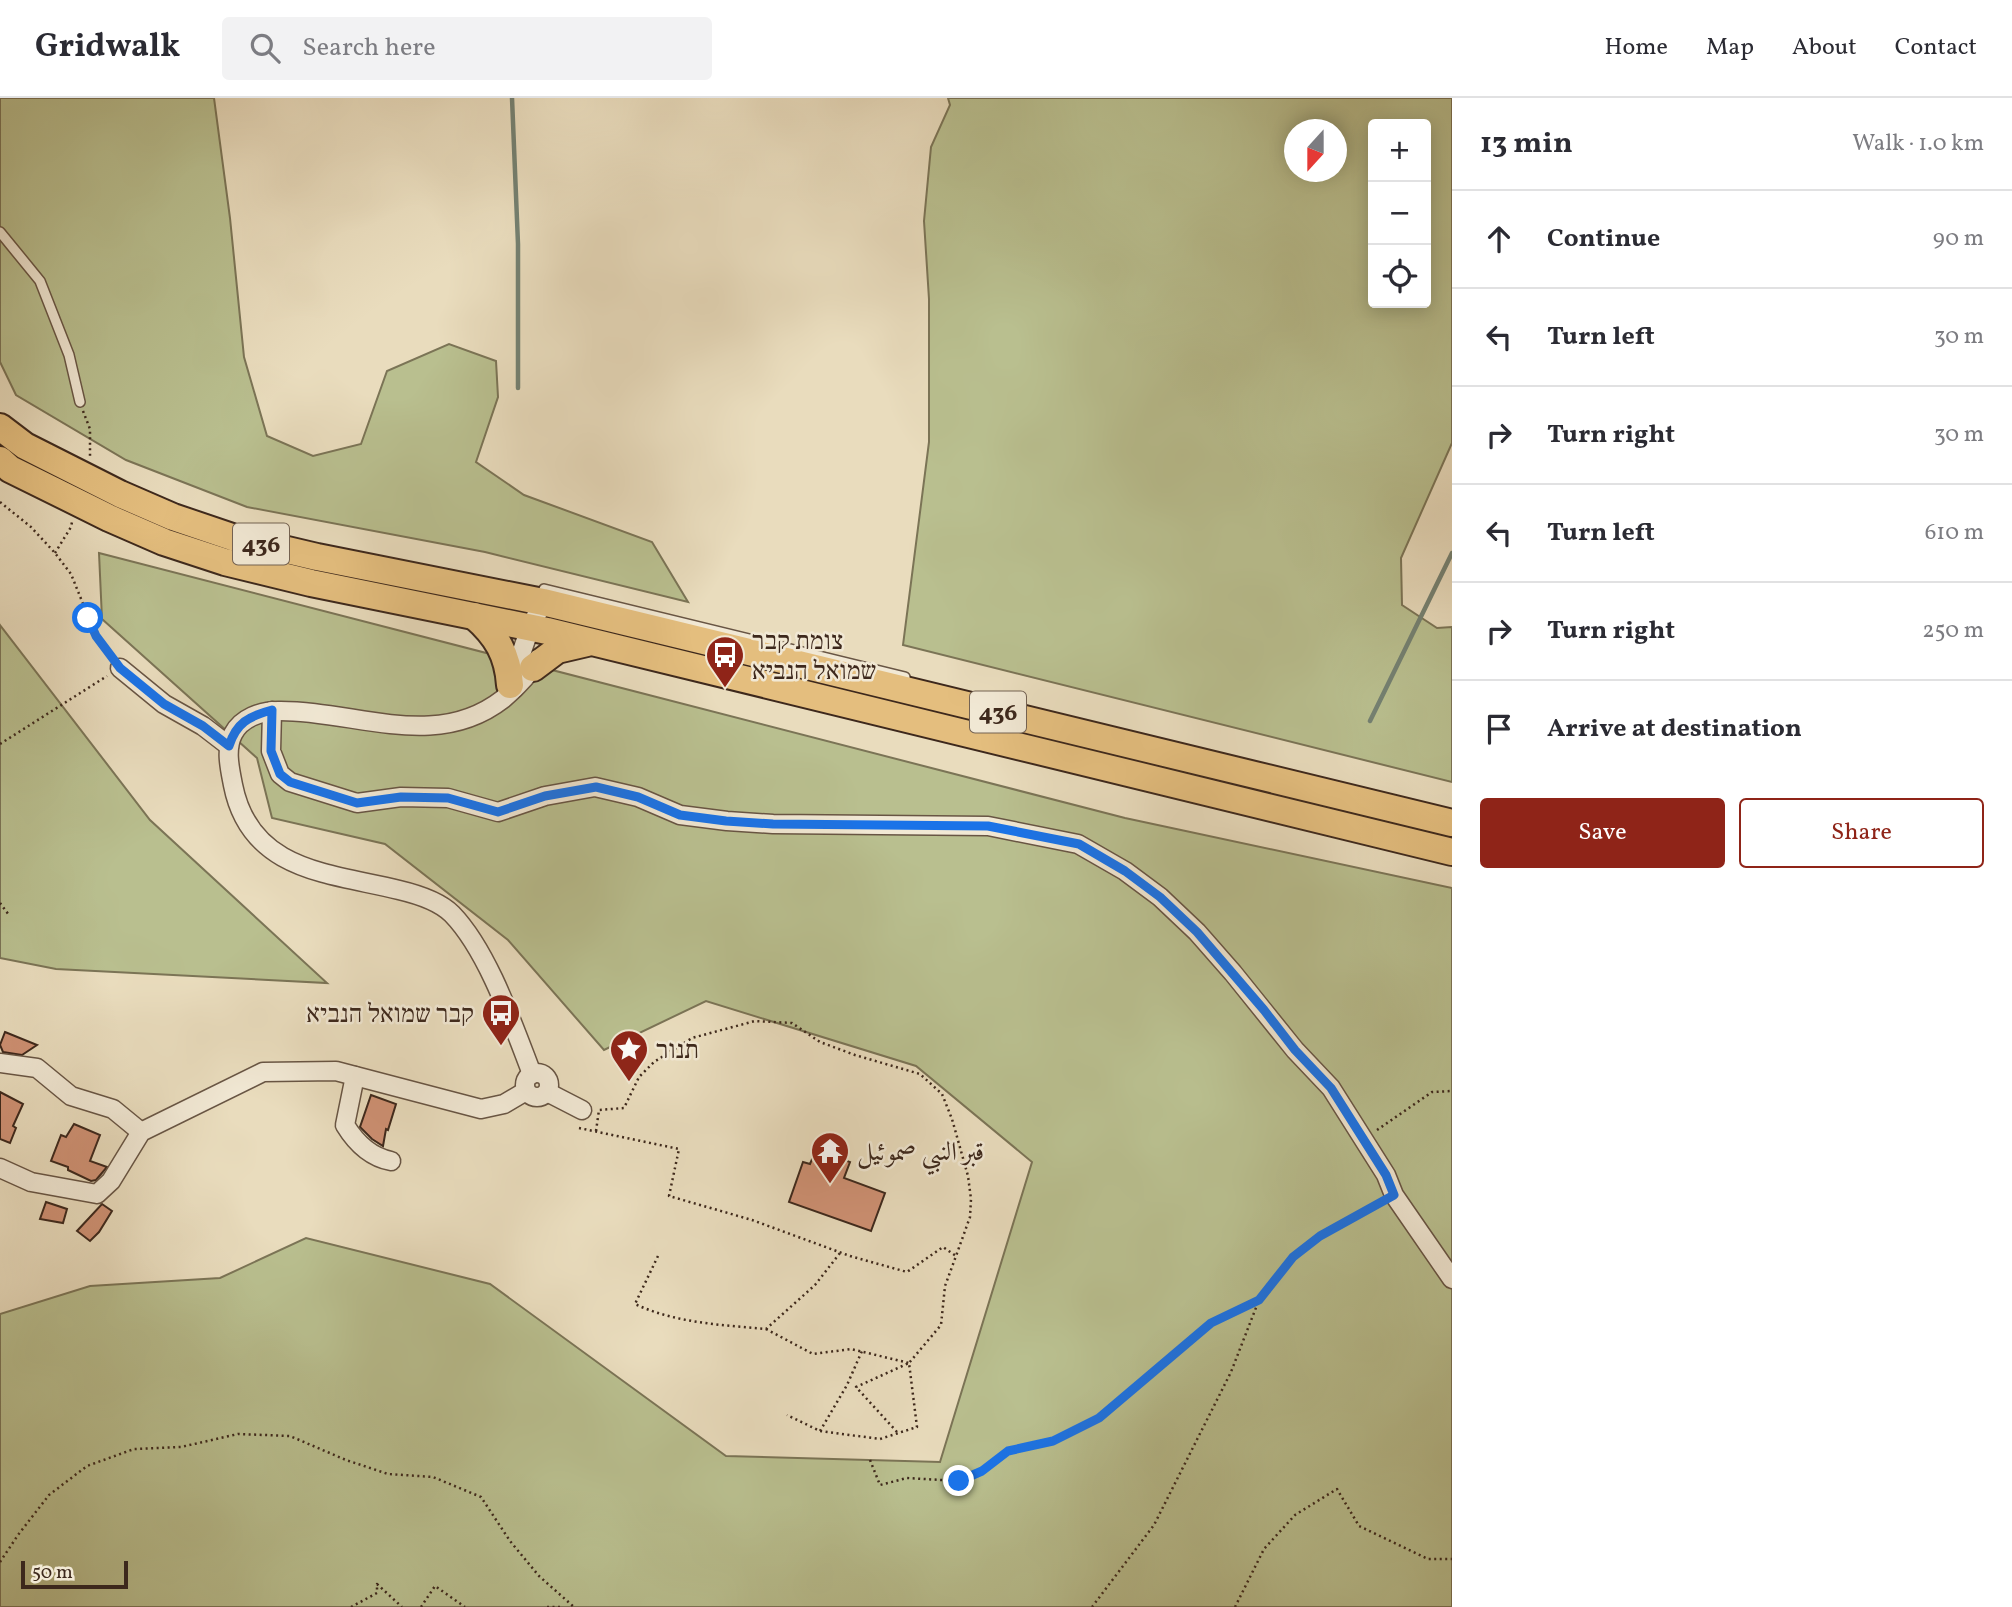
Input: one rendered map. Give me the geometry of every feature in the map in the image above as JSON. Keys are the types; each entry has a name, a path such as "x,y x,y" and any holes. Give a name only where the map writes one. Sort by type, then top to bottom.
{"main road":[{"name":"436","path":"0,427 25,446 120,494 173,517 232,537 424,578 541,595 1001,713 1452,823"},
{"name":"436","path":"0,460 10,468 109,518 164,542 225,562 311,583 539,629 1452,852"},
{"path":"474,616 497,639 509,667 505,693"},
{"path":"533,668 558,650 592,642"}],"street":[{"path":"533,1073 489,972 467,933 450,911 412,893 306,869 272,850 245,820 236,800 229,746 239,724 249,717 272,710 308,712 407,726 450,724 482,713 515,688 533,668 544,646 539,629 541,595"},
{"path":"505,693 539,629"},
{"path":"120,668 164,704 203,726 229,746"},
{"path":"272,710 271,751 280,774 290,782 357,803 401,797 448,798 498,812 545,796 596,787 638,797 680,815 726,821 773,824 988,826 1079,844 1125,871 1160,897 1197,932 1256,1000 1295,1050 1331,1088 1386,1175 1394,1195 1452,1279"},
{"path":"0,1063 37,1068 71,1096 113,1109 141,1132"},
{"path":"0,1168 31,1182 97,1194 111,1181 141,1132 262,1072 336,1071 481,1109 504,1104 526,1091"},
{"path":"533,1073 539,1073 547,1079 547,1092 537,1097 526,1091 526,1080 533,1073"},
{"path":"355,1076 345,1125 355,1142 379,1158 391,1161"},
{"path":"547,1092 581,1119"}],"lane":[{"path":"0,232 40,281 69,355 80,402"},
{"path":"424,578 480,579"},
{"path":"541,595 915,680"},
{"path":"928,685 1001,713"}],"path":[{"path":"0,502 30,527 71,574 96,636 120,668 0,744"},
{"path":"0,903 9,915"},
{"path":"597,1131 599,1110 624,1108 639,1077 654,1062 692,1038 755,1021 792,1023 820,1042 920,1074 943,1094 952,1119 971,1199 970,1217 945,1286 940,1325 909,1363 856,1387 898,1433"},
{"path":"1363,1139 1432,1092 1452,1091"},
{"path":"581,1119 597,1131 679,1149 669,1196 752,1220 840,1253 907,1272 943,1247 956,1256"},
{"path":"1092,1607 1154,1525 1231,1372 1259,1300 1293,1257 1320,1236 1394,1195"},
{"path":"766,1329 815,1285 840,1253"},
{"path":"658,1256 635,1304 656,1314 712,1324 766,1329 813,1354 851,1349 909,1363"},
{"path":"870,1460 880,1485 907,1478 959,1481 982,1471 1008,1451 1053,1441 1099,1418 1211,1323 1259,1300"},
{"path":"820,1431 847,1385 862,1351"},
{"path":"787,1415 820,1431 880,1438 917,1427 909,1363"},
{"path":"0,1562 49,1495 87,1466 134,1449 181,1447 238,1434 290,1436 388,1474 433,1477 481,1497 510,1541 540,1576 575,1607"},
{"path":"1236,1607 1264,1549 1295,1515 1338,1489 1359,1526 1428,1559 1452,1559"},
{"path":"351,1607 377,1593 377,1584 402,1607"},
{"path":"421,1607 435,1586 465,1607"},
{"path":"547,1607 562,1607"}],"green space":[{"path":"0,98 214,98 244,357 267,436 313,456 361,444 387,371 449,344 496,361 498,397 476,462 524,495 652,542 688,602 485,552 247,507 126,460 16,395 0,362"},
{"path":"948,98 1452,98 1452,443 1401,558 1402,605 1437,628 1452,627 1452,782 903,645 929,442 929,299 924,221 931,147 950,105"},
{"path":"99,553 1125,818 1452,888 1452,1607 0,1607 0,1314 90,1286 220,1278 306,1238 490,1284 726,1456 940,1462 1032,1162 916,1066 706,1001 604,1050 508,940 385,844 272,818 257,758 102,619"},
{"path":"0,625 150,820 327,983 56,969 0,958"}],"building":[{"path":"5,1032 37,1045 22,1055 3,1052 0,1045"},
{"path":"0,1092 23,1104 13,1126 16,1128 10,1143 0,1139"},
{"path":"371,1095 396,1104 388,1130 386,1129 383,1146 360,1127"},
{"path":"74,1124 100,1135 90,1161 107,1167 96,1180 91,1181 68,1170 68,1167 51,1161 61,1135 66,1137"},
{"name":"قبر النبي صموئيل","path":"816,1150 850,1162 844,1178 885,1193 871,1231 789,1202 803,1162 810,1164"},
{"path":"46,1202 67,1209 63,1223 40,1219"},
{"path":"102,1204 112,1211 90,1241 77,1231"}],"waterway":[{"path":"512,98 518,244 518,388"},
{"path":"1370,721 1452,553"}],"place":[{"name":"צומת קבר שמואל הנביא","path":"725,689"},
{"name":"קבר שמואל הנביא","path":"501,1047"},
{"name":"תנור","path":"629,1083"},
{"name":"قبر النبي صموئيل","path":"830,1185"}],"route":[{"path":"88,618 96,636 120,668 142,688 203,726 229,746 239,724 249,717 272,710 271,751 280,774 290,782 346,801 369,803 401,797 448,798 498,812 545,796 596,787 638,797 680,815 726,821 773,824 988,826 1079,844 1125,871 1160,897 1197,932 1295,1050 1331,1088 1386,1175 1394,1195 1320,1236 1293,1257 1259,1300 1211,1323 1099,1418 1053,1441 1008,1451 982,1471 959,1481"}]}
